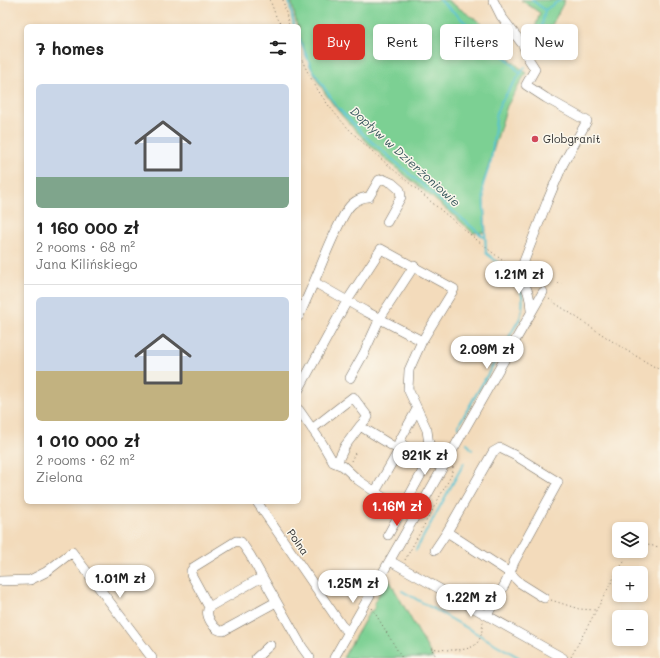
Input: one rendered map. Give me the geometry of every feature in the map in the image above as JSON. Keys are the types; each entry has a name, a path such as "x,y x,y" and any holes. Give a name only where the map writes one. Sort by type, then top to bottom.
{"street":[{"path":"493,0 501,16 523,46 534,69 526,85 587,121 563,164 519,274 525,282 530,295 531,313"},
{"path":"301,311 338,226 348,209 352,204 363,197 369,197 380,180 384,179 392,183 400,190 401,197 387,222"},
{"path":"301,385 347,300 381,249 454,289 422,341 409,370 408,389 427,430 429,444 440,467"},
{"path":"350,378 364,353 380,318 414,266"},
{"path":"314,282 422,341"},
{"path":"334,658 415,516 440,467 449,457 542,293"},
{"path":"312,429 353,397 368,417 345,446 336,463"},
{"path":"417,409 399,442 419,456 440,467"},
{"path":"301,413 333,462 343,466 358,480 415,516"},
{"path":"360,426 399,450 376,492"},
{"path":"429,444 449,457"},
{"path":"435,550 493,452 500,448 558,482 514,562 505,584 485,614"},
{"path":"388,535 425,467"},
{"name":"Polna","path":"258,504 342,626 349,632"},
{"path":"447,532 510,573 520,583 544,598"},
{"path":"209,607 191,574 191,570 236,541 241,542 310,658"},
{"path":"0,580 30,580 46,572 72,552 152,658"},
{"path":"390,561 563,658"},
{"path":"262,577 209,607 207,610 208,616 216,629 223,631 276,602"},
{"path":"256,658 270,645"}],"path":[{"path":"270,0 277,20 280,24"},
{"path":"283,0 289,24"},
{"path":"301,57 312,80 328,107 357,138 478,242 519,274"},
{"path":"558,283 562,284"},
{"path":"542,293 624,348 660,370"},
{"path":"405,560 452,476 453,467"},
{"path":"648,545 660,547"},
{"path":"571,658 600,602 618,570 627,558"},
{"path":"544,598 579,609 597,610"},
{"path":"367,601 402,658"},
{"path":"436,658 431,648 461,650 473,647 478,642 485,614"}],"green space":[{"path":"291,0 447,0 481,24 440,24 440,60 511,60 526,73 507,106 483,184 486,232 473,233 377,152 334,106 317,80 305,52 301,40 301,24 297,24"},
{"path":"521,0 565,0 552,24 536,24 540,13"},
{"path":"388,578 433,658 343,658 370,611 372,611 375,607 374,603"}],"waterway":[{"name":"Dopływ w Dzierżoniowie","path":"289,0 294,24"},
{"name":"Dopływ w Dzierżoniowie","path":"440,0 507,59 520,73"},
{"path":"532,0 545,10"},
{"path":"542,24 545,10 560,0"},
{"name":"Dopływ w Dzierżoniowie","path":"301,43 312,69 337,107 365,136 486,239"},
{"name":"Dopływ w Dzierżoniowie","path":"459,427 458,426 520,318 522,297 516,280 486,253 483,185 491,161 497,111 501,102 525,67"},
{"name":"Dopływ w Dzierżoniowie","path":"467,443 472,450"},
{"name":"Dopływ w Dzierżoniowie","path":"416,550 464,463"},
{"name":"Dopływ w Dzierżoniowie","path":"402,591 520,658"}],"place":[{"name":"Globgranit","path":"535,139"}]}
